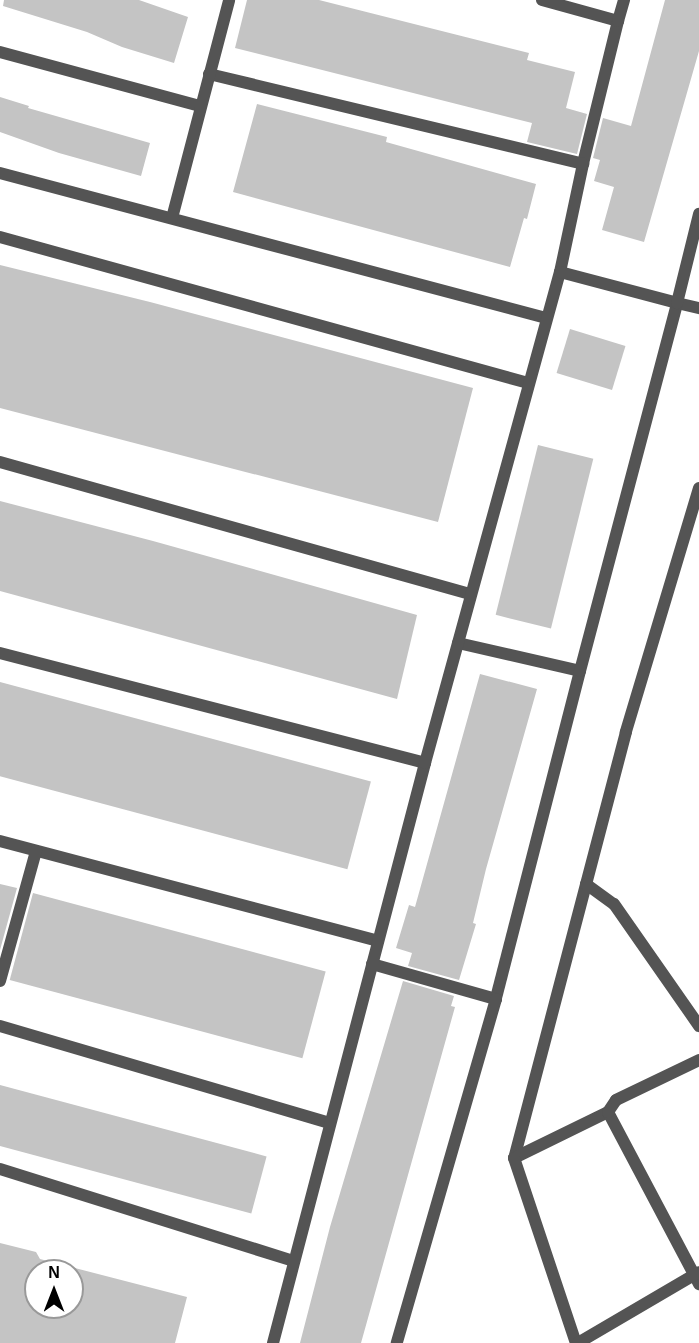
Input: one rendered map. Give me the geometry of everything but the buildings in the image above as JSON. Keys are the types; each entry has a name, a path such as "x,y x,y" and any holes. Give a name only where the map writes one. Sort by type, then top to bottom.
{"street":[{"path":"172,218 229,0"},
{"path":"542,0 618,21"},
{"path":"273,1343 425,763 560,272 583,164 624,0"},
{"path":"0,52 200,106"},
{"path":"209,74 583,164"},
{"path":"0,172 546,318"},
{"path":"397,1343 496,999 699,214"},
{"path":"0,237 528,383"},
{"path":"560,272 699,308"},
{"path":"0,462 471,594"},
{"path":"608,1112 698,1277 577,1343 514,1158 626,732 694,520 699,488"},
{"path":"458,643 580,671"},
{"path":"0,653 425,763"},
{"path":"0,841 378,941"},
{"path":"0,981 36,851"},
{"path":"586,884 614,904 699,1026"},
{"path":"372,964 496,999"},
{"path":"0,1026 330,1124"},
{"path":"514,1158 608,1112 616,1100 699,1060"},
{"path":"0,1169 294,1261"}]}
